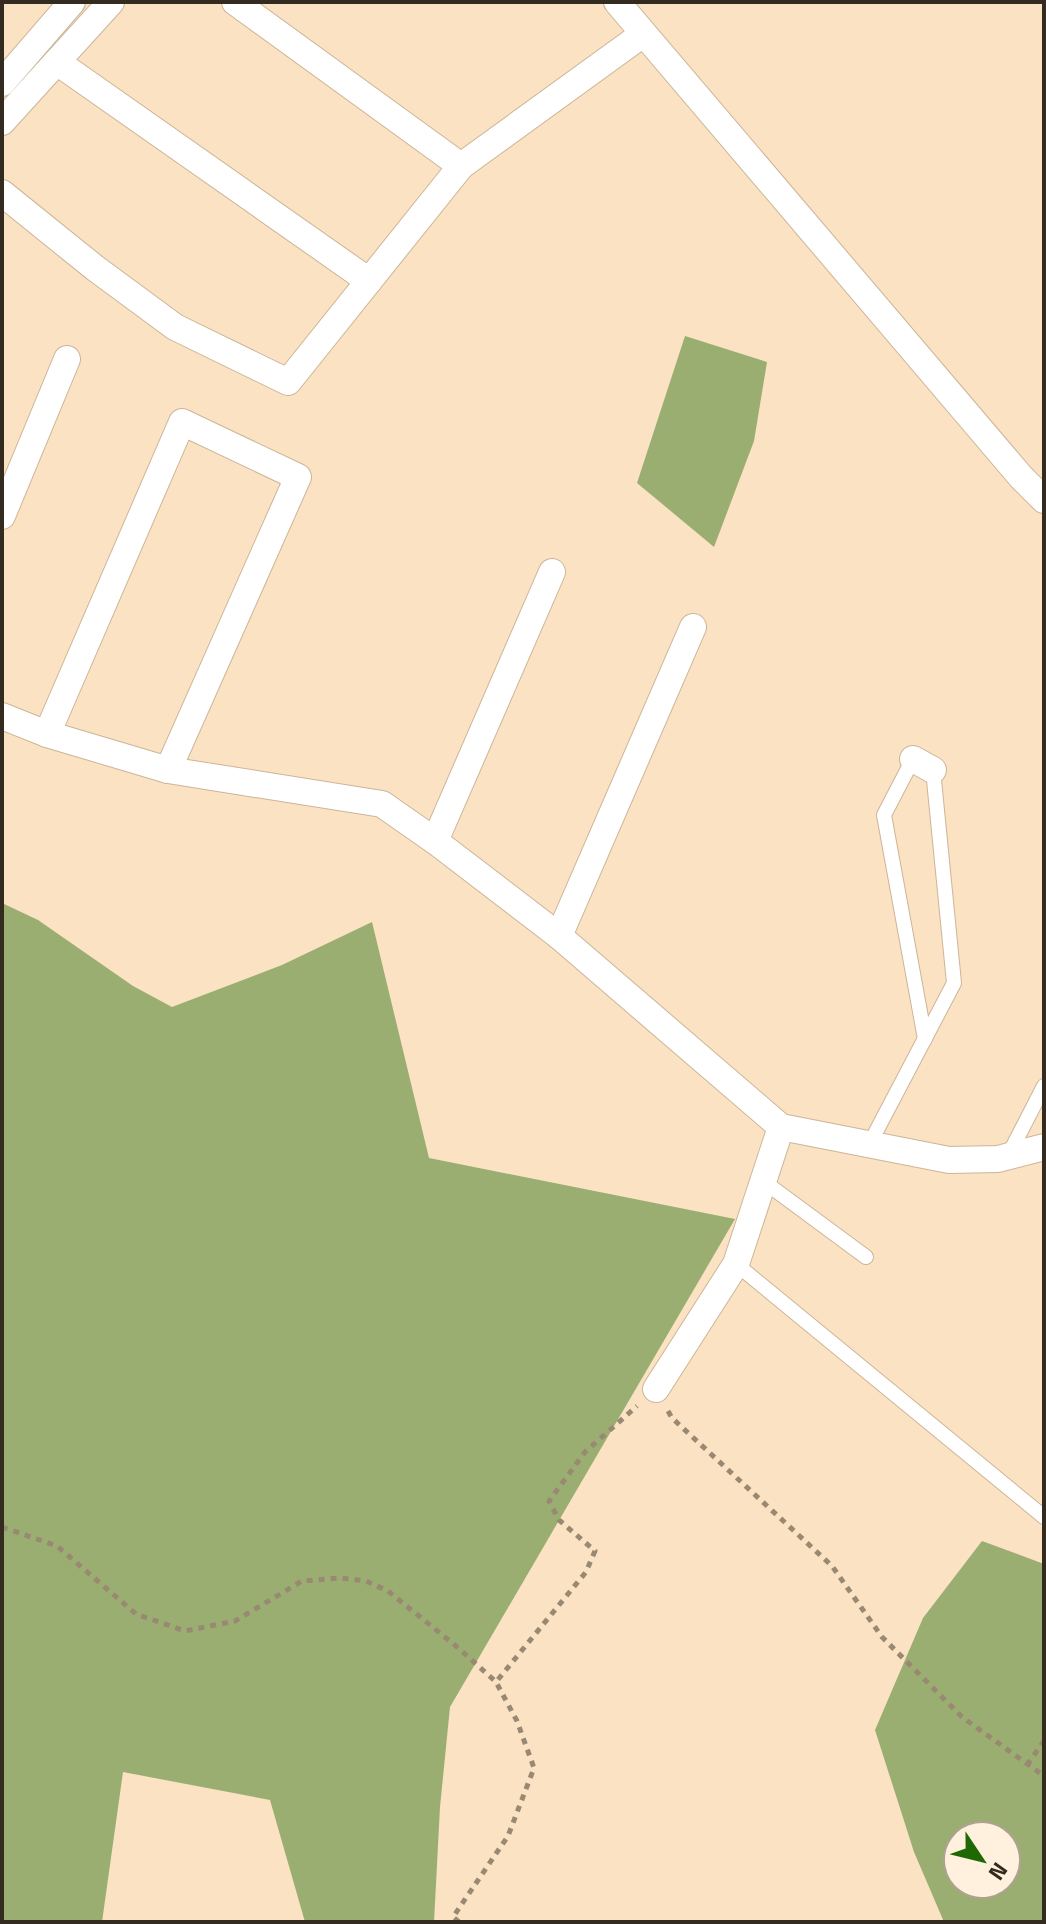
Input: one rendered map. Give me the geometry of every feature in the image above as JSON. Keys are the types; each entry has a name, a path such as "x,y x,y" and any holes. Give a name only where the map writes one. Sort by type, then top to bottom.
{"street":[{"path":"2,83 72,2"},
{"path":"2,122 111,2"},
{"path":"235,2 461,166"},
{"path":"617,2 1021,477 1044,500"},
{"path":"2,193 175,327 288,382 461,166 643,34"},
{"path":"57,62 369,281"},
{"path":"2,516 67,359"},
{"path":"47,734 182,422 298,477 168,770"},
{"path":"435,841 552,572"},
{"path":"559,936 693,627"},
{"path":"2,716 47,734 168,770 382,804 559,936 781,1127 949,1160 998,1159 1044,1147"},
{"path":"656,1389 736,1264 781,1127"}],"lane":[{"path":"869,1145 925,1039 954,983 923,764 884,815 925,1039"},
{"path":"1008,1156 1044,1086"},
{"path":"763,1181 866,1257"},
{"path":"736,1264 1044,1517"}],"path":[{"path":"496,1682 586,1572 595,1551 559,1520 549,1501 585,1452 656,1389 672,1418 832,1566 882,1637 962,1717 1044,1776"},
{"path":"2,1527 57,1546 136,1614 185,1631 235,1621 302,1581 340,1578 366,1581 388,1591 456,1646 496,1682 517,1721 534,1768 508,1836 453,1917 459,1922"},
{"path":"1027,1765 1044,1741"}],"green space":[{"path":"685,336 767,362 754,441 714,547 637,483"},
{"path":"2,903 38,920 133,986 172,1007 282,965 372,922 429,1158 735,1219 450,1707 440,1807 434,1922 305,1922 270,1800 123,1772 102,1922 2,1922"},
{"path":"982,1541 1044,1564 1044,1922 944,1922 914,1852 875,1730 923,1618"}]}
